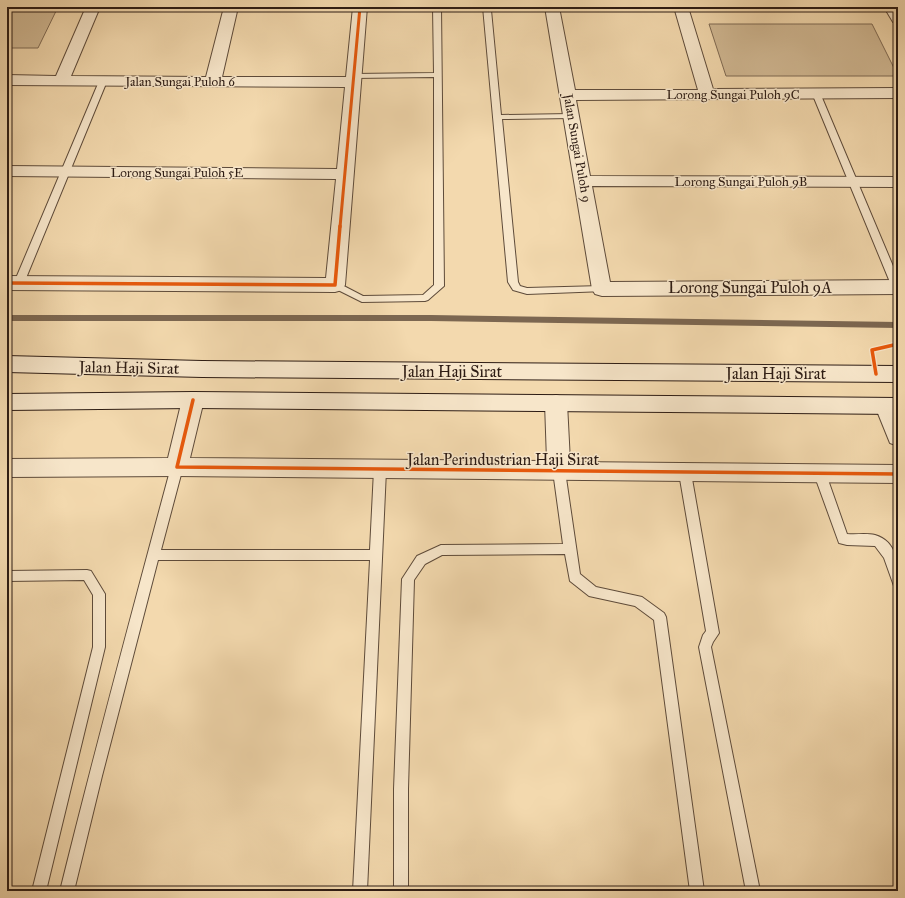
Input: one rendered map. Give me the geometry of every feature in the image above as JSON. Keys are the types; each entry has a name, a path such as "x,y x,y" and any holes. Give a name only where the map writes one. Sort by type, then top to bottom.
{"street":[{"path":"61,81 93,7"},
{"path":"214,81 231,7"},
{"path":"13,283 335,285 360,7"},
{"name":"Jalan Sungai Puloh 9","path":"552,7 602,289"},
{"path":"681,7 708,94"},
{"path":"891,7 898,19"},
{"name":"Jalan Sungai Puloh 6","path":"7,80 214,81 354,79"},
{"name":"Lorong Sungai Puloh 9C","path":"568,95 898,93"},
{"name":"Lorong Sungai Puloh 5E","path":"7,171 346,174"},
{"name":"Lorong Sungai Puloh 9B","path":"583,181 898,182"},
{"name":"Lorong Sungai Puloh 9A","path":"602,289 898,287"},
{"name":"Jalan Haji Sirat","path":"7,364 202,369 898,374"},
{"path":"176,467 193,400"},
{"name":"Jalan Haji Sirat","path":"7,402 193,400 892,406"},
{"name":"Jalan Perindustrian Haji Sirat","path":"556,403 559,471"},
{"path":"892,406 898,437"},
{"name":"Jalan Perindustrian Haji Sirat","path":"7,468 176,467 898,474"}],"lane":[{"path":"335,285 362,299 425,298 439,286 436,75 437,7"},
{"path":"516,7 488,7 513,282 516,288 527,291 602,289"},
{"path":"354,79 436,75"},
{"path":"13,283 65,172 103,81"},
{"path":"816,93 898,287"},
{"path":"497,117 572,116"},
{"path":"67,891 95,776 176,467"},
{"path":"360,891 380,470"},
{"path":"559,471 574,577 592,592 638,601 660,617 698,891"},
{"path":"685,472 713,633 707,639 705,647 753,891"},
{"path":"820,474 843,538 876,540 882,542 886,548 898,582"},
{"path":"401,891 401,789 408,579 421,560 441,550 569,549"},
{"path":"153,555 376,555"},
{"path":"7,576 87,575 99,594 100,647 39,891"}],"shaded area":[{"path":"7,7 58,7 38,48 7,48"},
{"path":"709,24 872,24 898,76 726,76"}],"waterway":[{"path":"7,318 431,318 898,325"}],"cycle path":[{"path":"7,283 335,285 360,7"},
{"path":"876,374 872,350 898,344"},
{"path":"193,400 177,467 898,474"}]}
